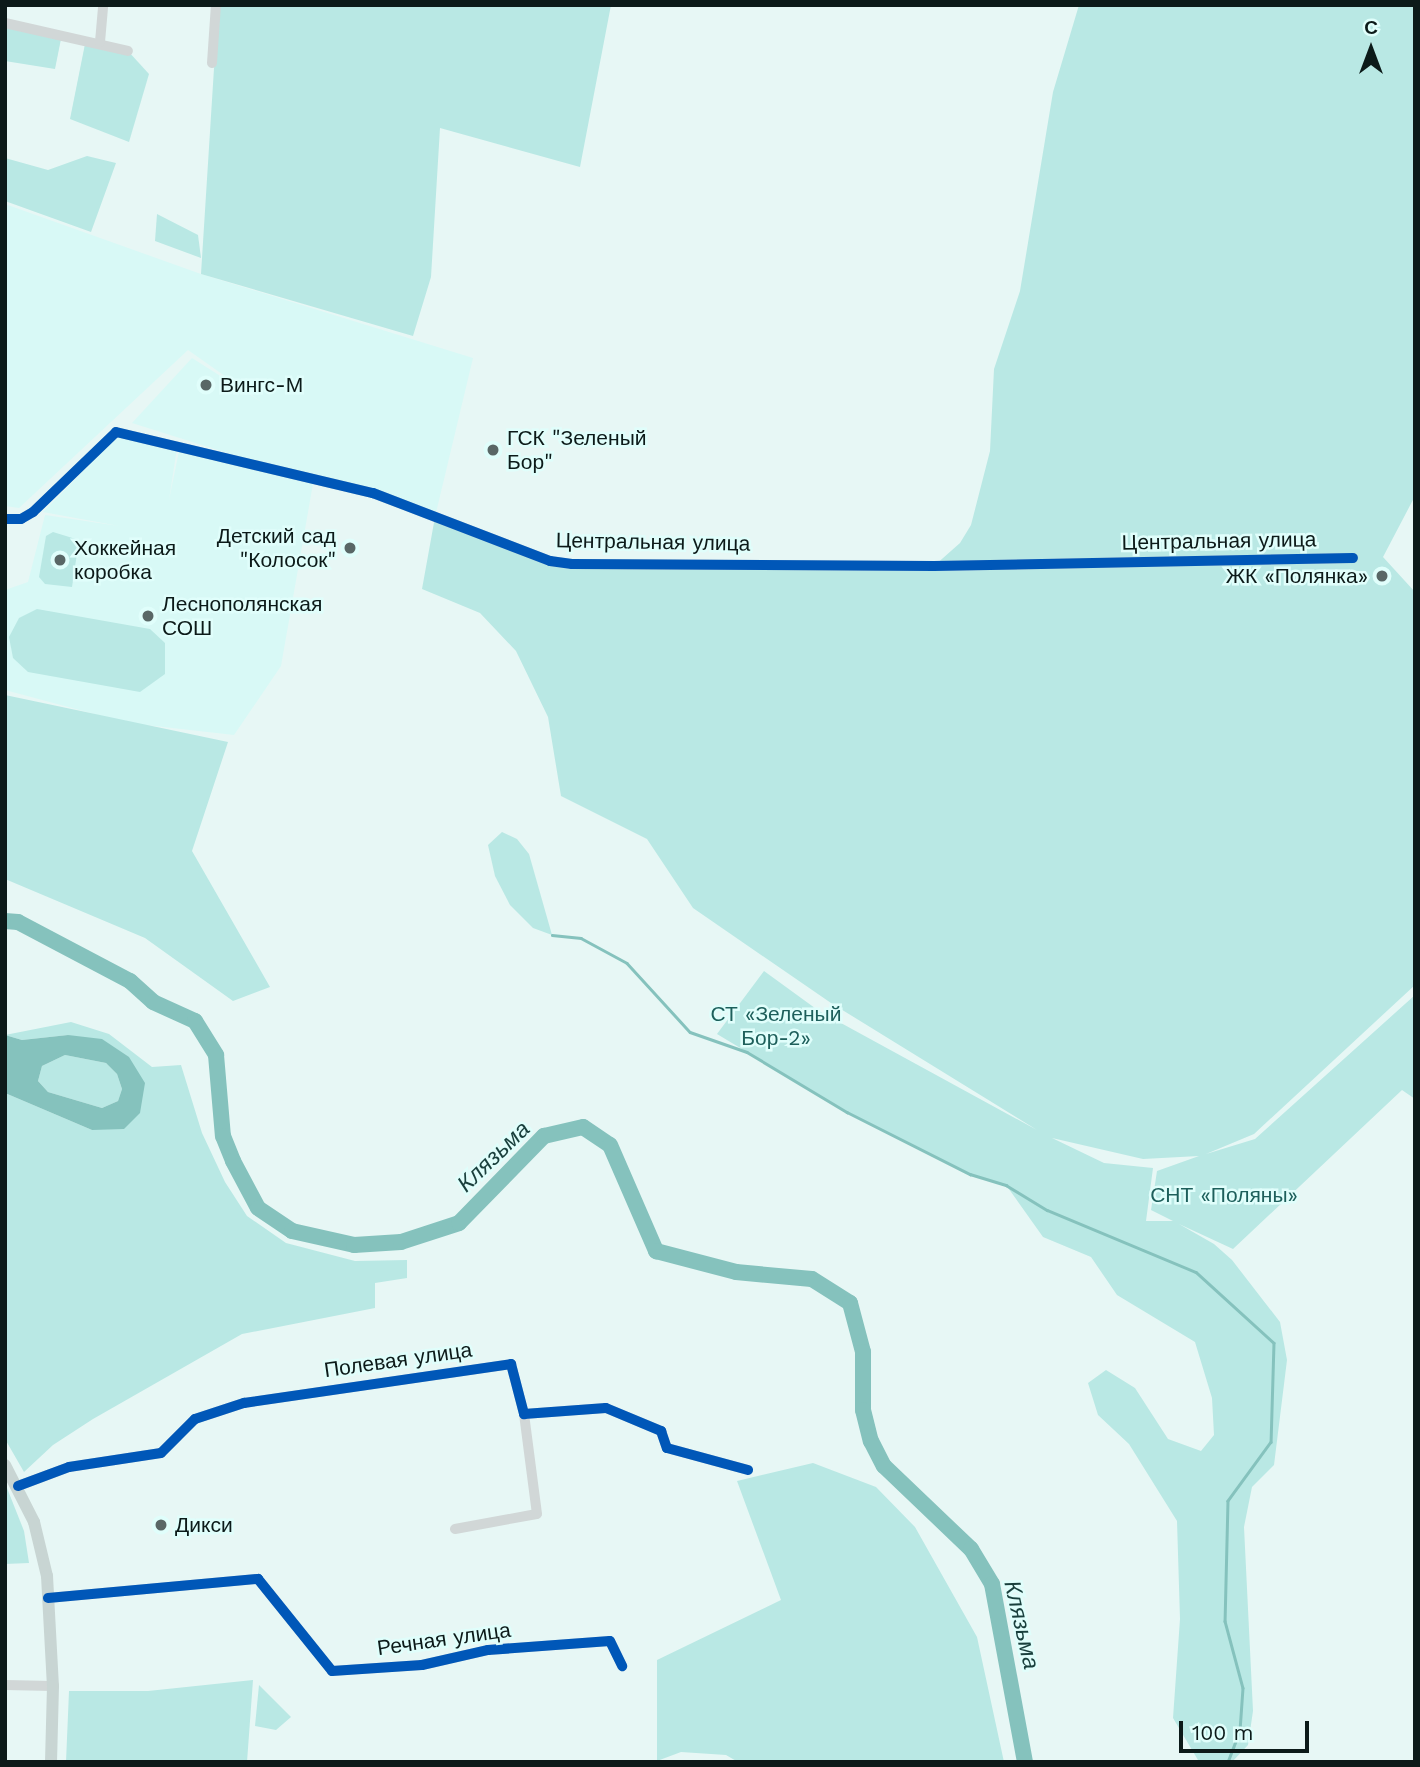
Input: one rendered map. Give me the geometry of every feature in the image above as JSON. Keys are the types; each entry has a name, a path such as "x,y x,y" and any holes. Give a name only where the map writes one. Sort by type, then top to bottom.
{"main road":[{"path":"5,1465 18,1486 43,1554 53,1686 51,1762"}],"street":[{"path":"100,42 103,5"},
{"path":"212,63 216,5"},
{"path":"5,23 100,42 128,51"},
{"name":"Центральная улица","path":"5,519 21,519 33,512 116,432 373,493 550,561 572,564 934,566 1353,558"},
{"name":"Полевая улица","path":"18,1486 69,1467 161,1454 194,1419 288,1395 511,1364 524,1414"},
{"path":"455,1529 537,1514 524,1414 606,1408 661,1431 667,1448 747,1470"},
{"name":"Речная улица","path":"48,1598 258,1579 332,1671 422,1665 488,1650 610,1642 622,1666"},
{"path":"5,1685 53,1686"}],"shaded area":[{"path":"5,204 201,274 473,358 435,517 314,478 281,666 234,735 128,723 5,690 5,590 28,582 45,515 119,526 43,512 118,436 177,448 169,500 179,451 272,467 132,423 192,358 263,403 188,350 19,508 5,506"},
{"path":"5,1035 22,1040 68,1035 102,1039 129,1057 145,1083 140,1113 124,1129 92,1130 5,1093","holes":["65,1055 106,1063 117,1074 122,1089 118,1101 102,1108 48,1092 38,1081 42,1066"]}],"green space":[{"path":"218,5 611,5 580,167 440,128 431,277 413,336 201,274"},
{"path":"1079,5 1415,5 1415,496 1383,557 1415,592 1415,985 1254,1134 1206,1154 1255,1139 1415,995 1415,1099 1402,1090 1233,1249 1179,1224 1214,1244 1232,1260 1280,1322 1287,1360 1274,1465 1252,1487 1244,1527 1253,1711 1248,1745 1232,1762 1198,1760 1173,1718 1180,1619 1177,1521 1129,1444 1098,1415 1088,1383 1106,1370 1135,1388 1168,1439 1201,1451 1214,1435 1212,1398 1195,1342 1117,1295 1091,1257 1043,1237 1006,1185 970,1174 847,1112 717,1034 764,971 819,1011 1037,1130 831,1003 693,908 647,839 561,796 548,717 516,651 480,613 422,589 435,517 550,561 934,566 960,543 971,525 990,451 994,369 1020,291 1053,92","holes":["1052,1138 1143,1159 1199,1156 1157,1171 1151,1210 1173,1221 1146,1221 1153,1168 1104,1163"]},
{"path":"5,23 62,34 55,69 5,61"},
{"path":"86,39 128,51 149,74 129,142 70,119"},
{"path":"87,156 116,163 91,232 5,201 5,158 48,170"},
{"path":"157,214 198,235 201,258 155,241"},
{"name":"Хоккейная коробка","path":"53,532 79,540 72,587 45,584 39,577 46,536"},
{"path":"37,609 150,629 165,643 165,674 140,692 28,672 13,658 9,637 19,618"},
{"path":"5,695 228,742 192,851 270,987 233,1001 145,938 5,879"},
{"path":"502,832 517,839 529,854 552,935 533,928 510,905 495,876 488,845"},
{"path":"71,1022 109,1034 152,1067 181,1065 202,1133 225,1182 247,1216 286,1243 355,1261 407,1260 407,1278 375,1283 375,1308 242,1334 93,1419 53,1445 24,1472 5,1439 5,1093 92,1130 144,1083 68,1035 22,1040 5,1035"},
{"path":"65,1055 106,1063 117,1074 122,1089 118,1101 102,1108 48,1092 38,1081 42,1066"},
{"path":"813,1463 876,1487 915,1527 977,1637 1004,1762 738,1762 726,1755 681,1752 657,1761 657,1660 781,1600 737,1481"},
{"path":"5,1483 24,1531 29,1563 5,1564"},
{"path":"253,1680 247,1762 66,1762 69,1691 148,1691"},
{"path":"259,1685 291,1717 276,1730 255,1726"}],"waterway":[{"name":"Клязьма","path":"5,921 18,922 130,981 153,1002 195,1021 216,1055 223,1136 233,1161 258,1208 292,1231 354,1245 401,1242 459,1223 544,1136 583,1127 610,1145 656,1251 736,1272 812,1279 850,1303 863,1352 863,1410 871,1441 884,1466 971,1549 992,1584 1025,1762"},
{"path":"552,935 581,938 627,963 690,1032 747,1052 847,1112 970,1174 1006,1185 1047,1210 1196,1272 1274,1343 1271,1442 1228,1501 1225,1621 1243,1688 1240,1731 1228,1762"}],"cycle path":[{"path":"5,519 21,519 33,512 116,432 373,493 550,561 572,564 934,566 1353,558"},
{"path":"18,1486 69,1467 161,1453 195,1419 244,1403 511,1364 524,1414 606,1408 661,1431 667,1448 748,1470"},
{"path":"48,1598 258,1579 332,1671 422,1665 488,1650 610,1641 622,1666"}],"place":[{"name":"Вингс-М","path":"206,385"},
{"name":"ГСК \"Зеленый Бор\"","path":"493,450"},
{"name":"Детский сад \"Колосок\"","path":"350,548"},
{"name":"Хоккейная коробка","path":"60,560"},
{"name":"ЖК «Полянка»","path":"1382,576"},
{"name":"Леснополянская СОШ","path":"148,616"},
{"name":"Дикси","path":"161,1525"}],"park label":[{"name":"СТ «Зеленый Бор-2»","path":"776,1026"},
{"name":"СНТ «Поляны»","path":"1224,1195"}]}
